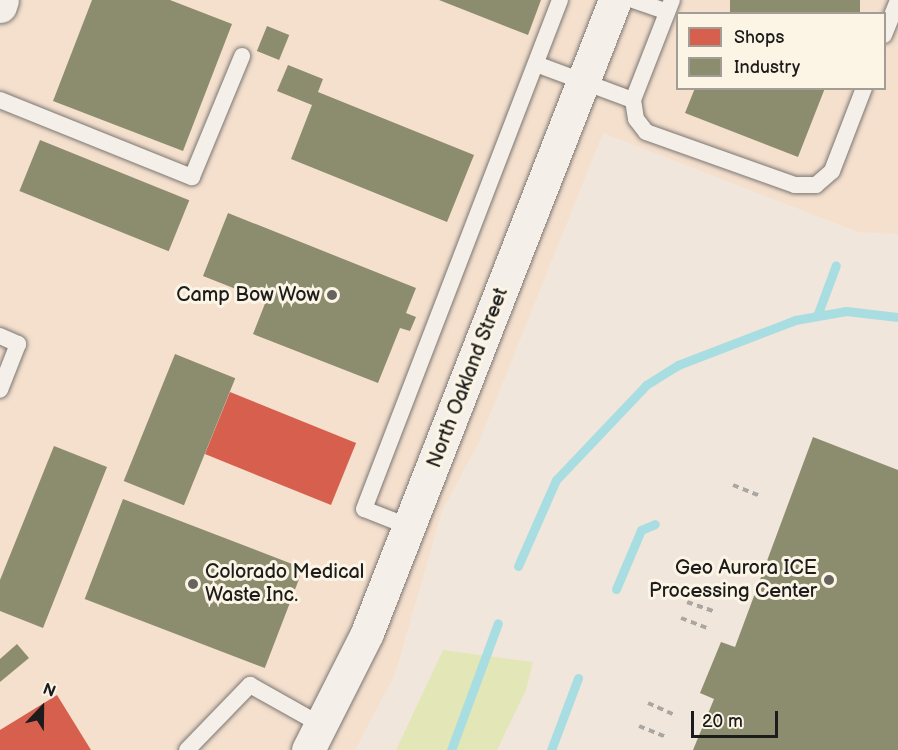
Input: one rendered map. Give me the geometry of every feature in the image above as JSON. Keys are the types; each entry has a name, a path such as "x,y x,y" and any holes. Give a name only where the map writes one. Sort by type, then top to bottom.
{"street":[{"path":"0,6 2,0"},
{"name":"North Oakland Street","path":"316,738 410,527 615,0"}],"lane":[{"path":"410,527 364,510 560,0"},
{"path":"633,0 670,6 633,100 636,119 646,132 795,185 816,185 832,171 863,90"},
{"path":"886,32 898,1"},
{"path":"0,100 192,177 242,56"},
{"path":"536,64 633,100"},
{"path":"0,336 18,344 0,390"},
{"path":"187,750 250,685 316,738"}],"path":[{"path":"733,485 760,496"},
{"path":"687,602 716,612"},
{"path":"681,618 709,629"},
{"path":"648,704 675,715"},
{"path":"639,726 666,737"}],"shaded area":[{"path":"0,0 898,0 898,234 858,232 603,133 479,442 442,511 395,674 355,750 0,750"}],"green space":[{"path":"443,650 533,662 526,690 497,750 396,750"}],"building: Shops":[{"path":"230,392 356,443 331,505 205,454"},
{"path":"57,695 91,750 0,750 0,730"}],"building: Industry":[{"path":"92,0 170,0 232,24 183,151 53,101"},
{"path":"439,0 541,0 528,35"},
{"path":"730,0 860,0 860,12 730,12"},
{"path":"267,26 289,35 279,60 257,51"},
{"path":"288,65 323,79 318,92 474,155 447,222 291,159 312,105 277,91"},
{"path":"694,90 824,90 798,157 685,113"},
{"path":"40,140 189,200 169,251 19,191"},
{"name":"Camp Bow Wow","path":"228,213 416,288 406,313 416,317 410,331 400,328 378,383 253,334 266,301 203,276"},
{"path":"175,354 235,378 184,505 124,481"},
{"name":"Geo Aurora ICE Processing Center","path":"813,437 898,470 898,750 693,750 714,699 700,693 721,642 735,647"},
{"path":"54,446 107,467 43,628 0,611 0,580"},
{"name":"Colorado Medical Waste Inc.","path":"123,499 303,568 265,668 85,599"},
{"path":"17,644 29,658 0,682 0,659"}],"waterway":[{"path":"817,316 836,265"},
{"path":"518,566 556,480 646,385 678,365 795,320 846,311 898,317"},
{"path":"616,589 641,530 655,524"},
{"path":"451,750 498,623"},
{"path":"551,750 578,678"}],"place":[{"name":"Camp Bow Wow","path":"332,295"},
{"name":"Geo Aurora ICE Processing Center","path":"829,580"},
{"name":"Colorado Medical Waste Inc.","path":"193,584"}]}
